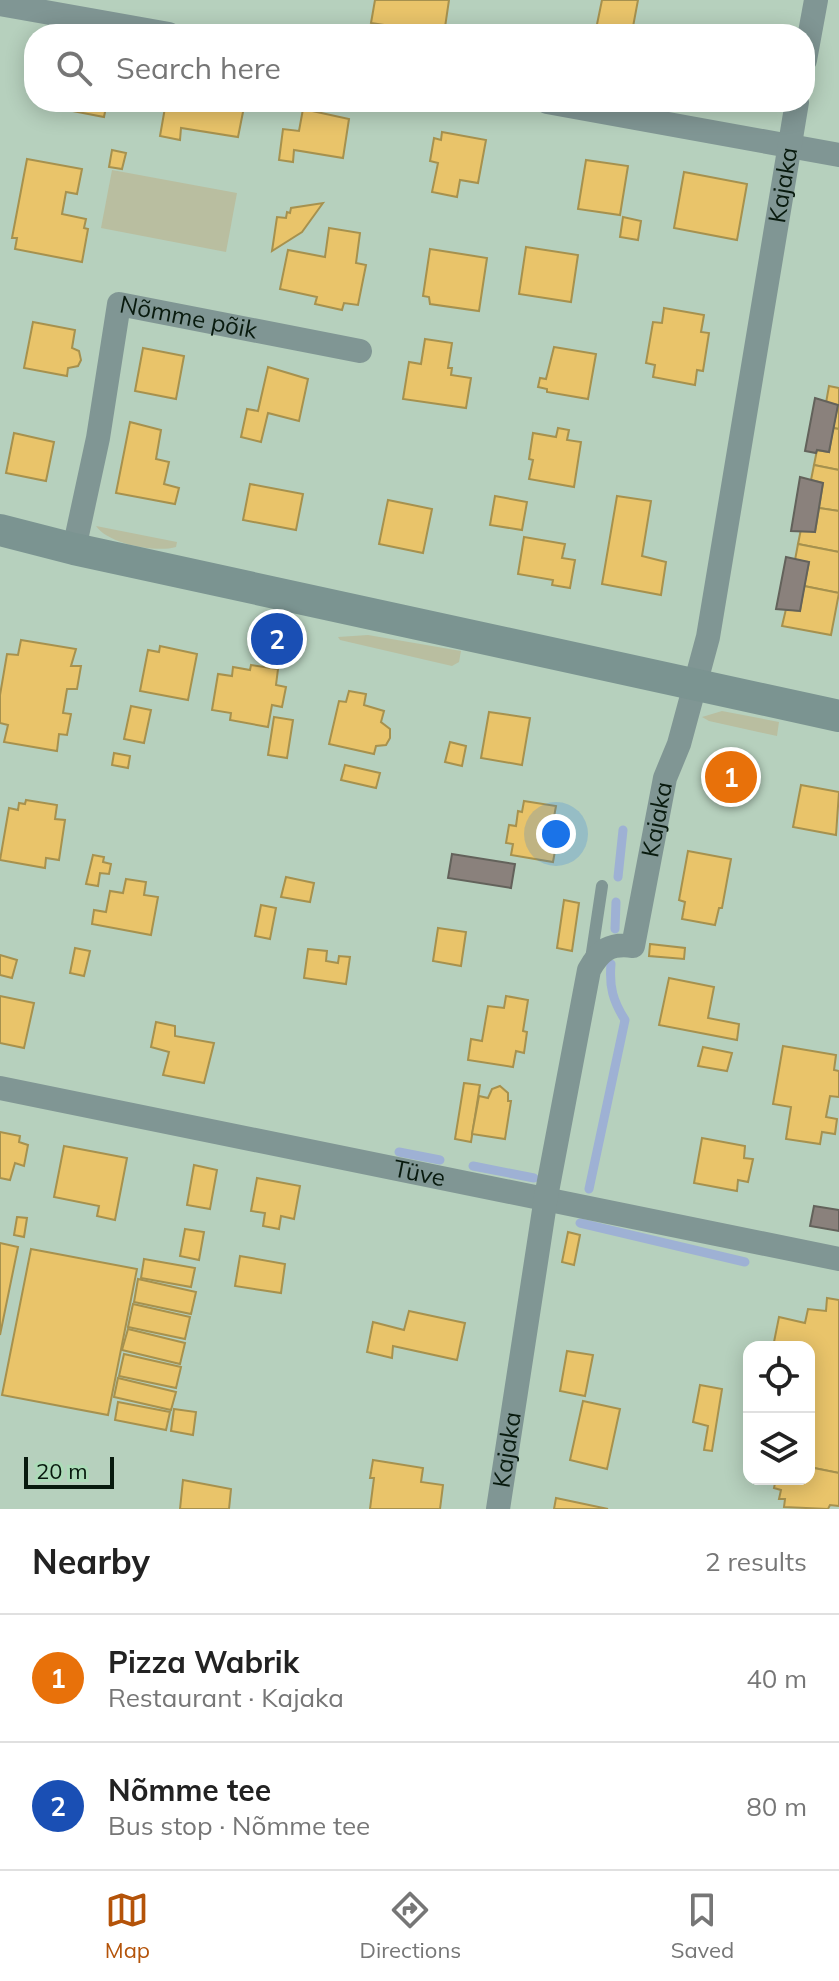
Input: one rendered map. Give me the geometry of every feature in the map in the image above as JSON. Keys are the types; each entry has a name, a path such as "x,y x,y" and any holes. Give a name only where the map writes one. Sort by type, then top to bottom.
{"street":[{"path":"812,24 816,0"},
{"path":"0,4 113,24"},
{"path":"603,112 839,155"},
{"name":"Kajaka","path":"498,1509 546,1197 589,970 607,947 619,944 633,946 665,778 679,744 708,637 795,112"},
{"name":"Nõmme põik","path":"74,549 98,438 119,304 360,351"},
{"path":"0,530 74,549 839,716"},
{"name":"Tüve","path":"0,1088 839,1259"}],"lane":[{"path":"589,970 602,886"}],"green space":[{"path":"112,170 237,193 226,252 101,228"},
{"path":"96,526 177,542 176,547 157,549 133,546 111,538"},
{"path":"368,635 461,651 459,662 452,666 340,640 338,637"},
{"path":"722,711 779,722 777,736 702,717"}],"building: Homes":[{"path":"375,0 449,0 445,24 371,23"},
{"path":"602,0 638,0 634,24 597,24"},
{"path":"78,112 105,112 104,117"},
{"path":"164,112 243,112 238,137 181,128 180,140 160,136"},
{"path":"302,112 349,119 343,158 294,150 293,162 279,160 283,129 299,131"},
{"path":"442,132 486,140 478,183 460,180 457,197 432,192 438,163 430,161 434,138 441,140"},
{"path":"112,150 126,153 122,169 109,167"},
{"path":"27,159 82,169 77,194 66,192 62,214 86,219 84,228 88,229 82,262 15,249 17,238 12,238"},
{"path":"586,160 628,166 620,215 578,209"},
{"path":"684,172 747,184 737,240 674,228"},
{"path":"323,203 302,232 272,251 277,217 286,218 291,208"},
{"path":"623,217 641,221 638,240 620,237"},
{"path":"329,228 360,233 356,263 366,265 358,305 344,303 342,310 315,304 317,297 280,289 288,250 325,257"},
{"path":"526,247 578,255 571,302 519,294"},
{"path":"430,249 487,258 479,311 430,304 429,297 423,296"},
{"path":"664,308 704,315 701,332 709,333 703,371 697,370 695,385 653,377 655,365 646,363 653,322 662,323"},
{"path":"33,322 75,330 72,348 79,351 81,360 78,366 68,368 67,376 24,368"},
{"path":"425,339 452,343 448,368 452,368 451,375 471,378 466,408 403,399 409,362 421,364"},
{"path":"554,347 596,354 588,399 547,392 547,389 538,387 540,378 546,379"},
{"path":"143,348 184,356 176,399 135,391"},
{"path":"268,367 308,379 299,421 268,413 261,442 241,437 247,409 258,411"},
{"path":"829,386 839,388 839,429 833,428 838,405 826,403"},
{"path":"130,422 161,430 156,459 169,462 164,484 179,488 175,504 116,493"},
{"path":"558,428 569,430 567,440 581,442 574,487 529,479 533,433 556,437"},
{"path":"833,428 839,429 839,470 814,465 817,450 829,452"},
{"path":"14,433 54,442 46,481 6,473"},
{"path":"814,465 839,470 839,511 819,508 823,483 811,480"},
{"path":"250,484 303,494 296,530 243,520"},
{"path":"495,496 527,502 522,530 490,525"},
{"path":"617,496 651,501 642,556 666,562 661,595 602,584"},
{"path":"388,500 432,509 423,553 379,544"},
{"path":"819,508 839,511 839,552 798,544 801,529 815,532"},
{"path":"524,537 565,544 562,558 575,560 570,588 552,585 553,580 518,574"},
{"path":"798,544 839,552 839,593 804,586 809,562 795,560"},
{"path":"804,586 839,593 831,635 782,626 786,609 800,611"},
{"path":"21,640 76,649 71,666 81,666 77,689 67,689 63,713 71,714 67,735 59,734 57,751 4,742 8,725 0,723 0,695 7,654 18,655"},
{"path":"160,646 197,654 188,700 140,691 148,650 159,652"},
{"path":"251,665 278,669 276,685 286,687 282,707 272,705 268,727 230,720 231,713 212,710 218,674 232,676 233,667 250,670"},
{"path":"349,691 366,694 364,705 384,711 381,722 390,729 390,738 386,745 376,746 374,754 329,744 339,701 346,702"},
{"path":"131,706 151,710 144,743 124,739"},
{"path":"489,712 530,718 522,765 481,758"},
{"path":"274,717 293,720 287,758 268,755"},
{"path":"450,742 466,746 462,766 445,762"},
{"path":"114,753 130,756 128,768 112,765"},
{"path":"345,765 380,773 376,788 341,780"},
{"path":"801,785 839,792 836,835 793,827"},
{"path":"26,800 57,805 55,819 65,820 59,860 46,858 45,868 0,860 9,808 18,810 19,803 25,804"},
{"path":"524,801 556,806 554,817 561,818 553,862 511,855 513,844 506,843 509,825 516,826 518,811 522,812"},
{"path":"688,851 731,859 722,908 719,908 715,925 682,919 685,902 679,900"},
{"path":"93,855 104,857 103,862 111,864 109,874 100,873 98,886 86,884"},
{"path":"286,877 314,883 310,902 281,897"},
{"path":"126,879 146,882 144,895 158,897 151,935 92,924 94,910 106,912 110,891 123,893"},
{"path":"564,900 579,903 572,951 557,948"},
{"path":"261,905 276,908 270,939 255,936"},
{"path":"438,928 466,932 461,966 433,961"},
{"path":"650,944 685,948 684,959 649,956"},
{"path":"75,948 90,951 84,976 70,973"},
{"path":"308,949 327,951 326,961 338,963 339,956 350,957 346,984 304,978"},
{"path":"0,955 17,960 12,978 0,975"},
{"path":"669,978 714,987 708,1018 739,1024 737,1040 659,1025"},
{"path":"0,996 34,1003 24,1048 0,1043"},
{"path":"506,996 528,1000 523,1031 527,1032 524,1053 516,1051 513,1067 468,1060 471,1039 482,1041 488,1006 504,1008"},
{"path":"156,1022 175,1026 175,1036 214,1043 204,1083 163,1075 169,1052 151,1047"},
{"path":"783,1046 836,1055 834,1070 839,1071 839,1097 830,1096 826,1117 837,1119 835,1134 822,1132 820,1144 786,1139 791,1107 773,1104"},
{"path":"703,1047 732,1053 727,1071 698,1066"},
{"path":"464,1083 480,1085 471,1142 455,1139"},
{"path":"500,1086 508,1093 508,1101 511,1101 505,1139 472,1134 479,1096 488,1098 492,1089"},
{"path":"0,1132 20,1136 19,1142 28,1145 24,1166 15,1163 10,1180 0,1178"},
{"path":"702,1138 745,1146 744,1158 753,1159 748,1182 738,1180 737,1191 694,1183"},
{"path":"64,1146 127,1158 115,1220 97,1216 99,1206 54,1197"},
{"path":"194,1165 217,1170 210,1209 187,1205"},
{"path":"257,1178 300,1186 294,1219 281,1216 279,1229 263,1226 265,1213 251,1211"},
{"path":"17,1217 27,1218 24,1237 14,1235"},
{"path":"185,1229 204,1232 199,1260 180,1256"},
{"path":"568,1232 580,1235 574,1265 562,1262"},
{"path":"0,1243 18,1247 0,1335"},
{"path":"31,1249 137,1269 108,1415 2,1395"},
{"path":"240,1256 285,1264 281,1293 235,1286"},
{"path":"144,1259 195,1268 191,1287 141,1278"},
{"path":"138,1279 196,1292 191,1314 134,1302"},
{"path":"827,1298 839,1300 839,1473 815,1468 815,1341 774,1341 779,1317 805,1323 808,1309 826,1311"},
{"path":"133,1304 190,1317 185,1339 128,1327"},
{"path":"409,1311 465,1323 457,1360 393,1346 392,1358 367,1352 373,1322 404,1330"},
{"path":"128,1329 185,1343 180,1364 122,1350"},
{"path":"567,1351 593,1355 585,1396 560,1391"},
{"path":"124,1354 181,1367 176,1388 119,1376"},
{"path":"118,1378 176,1392 171,1410 114,1397"},
{"path":"700,1385 722,1389 712,1451 704,1450 708,1426 693,1422"},
{"path":"583,1401 620,1409 607,1469 570,1460"},
{"path":"118,1402 170,1412 166,1430 115,1420"},
{"path":"174,1409 196,1412 193,1435 171,1431"},
{"path":"373,1460 423,1468 421,1482 443,1485 440,1509 370,1509"},
{"path":"815,1468 839,1473 839,1506 830,1505 828,1509 784,1507 785,1499 779,1499 781,1490 774,1488 775,1485 815,1485"},
{"path":"183,1480 231,1489 229,1509 180,1509"},
{"path":"556,1498 608,1509 554,1509"}],"building: Shops":[{"path":"720,768 745,772 742,791 717,786"}],"building: Industry":[{"path":"815,398 838,405 829,452 805,451"},
{"path":"800,477 823,483 815,532 791,531"},
{"path":"786,557 809,562 800,611 776,609"},
{"path":"452,854 515,864 511,888 448,878"},
{"path":"814,1206 839,1210 839,1231 810,1226"}],"waterway":[{"path":"618,877 623,830"},
{"path":"615,929 616,902"},
{"path":"589,1189 625,1020 613,994 611,964"},
{"path":"399,1152 440,1160"},
{"path":"473,1166 534,1178"},
{"path":"580,1223 745,1262"}],"place":[{"name":"Nõmme tee","path":"277,639"},
{"name":"Pizza Wabrik","path":"731,777"}]}
